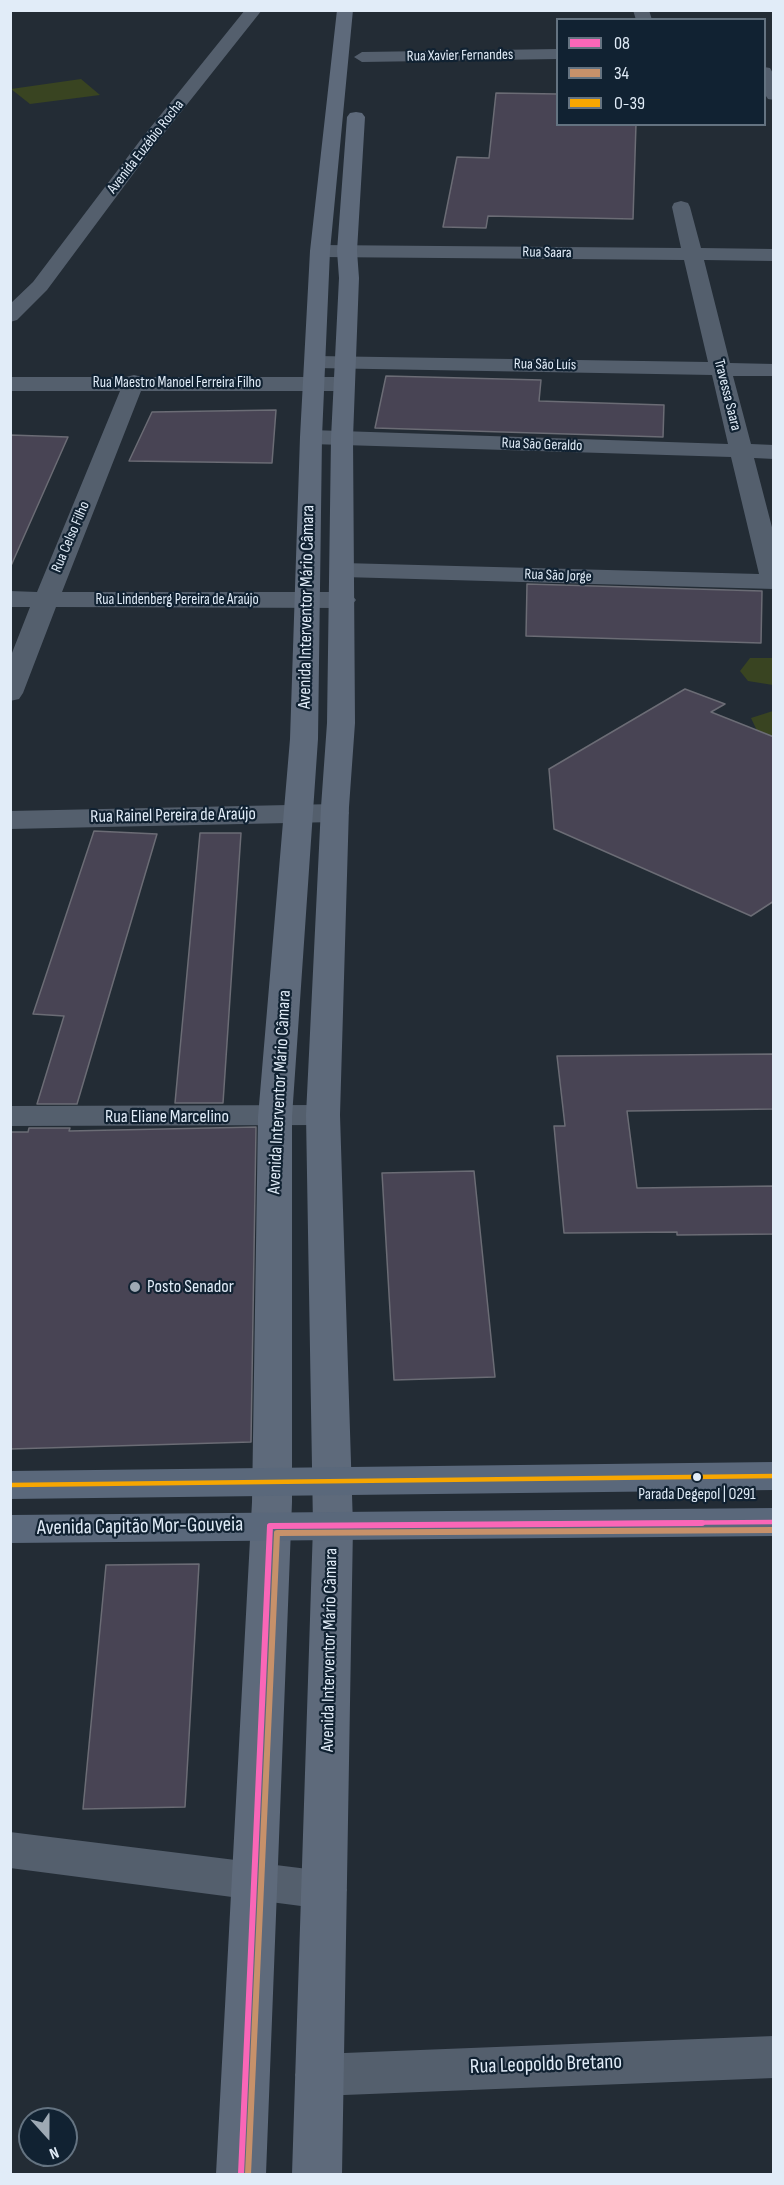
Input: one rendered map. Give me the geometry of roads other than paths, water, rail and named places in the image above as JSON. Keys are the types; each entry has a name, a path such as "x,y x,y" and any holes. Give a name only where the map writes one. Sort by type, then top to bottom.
{"main road":[{"name":"Avenida Interventor Mário Câmara","path":"316,2175 333,1526 323,1115 335,813 341,723 344,570 342,438 348,278 341,158 345,10"},
{"name":"Avenida Interventor Mário Câmara","path":"241,2175 272,1481 275,1117 304,739 306,600 320,251 362,57 364,10"},
{"path":"10,1485 774,1476"},
{"name":"Avenida Capitão Mor-Gouveia","path":"10,1529 774,1522"}],"street":[{"name":"Avenida Euzébio Rocha","path":"10,316 40,286 148,142 254,10"},
{"name":"Rua Xavier Fernandes","path":"362,57 556,54"},
{"path":"766,75 774,95"},
{"name":"Travessa Saara","path":"681,207 773,582"},
{"name":"Rua Saara","path":"320,251 774,255"},
{"path":"10,293 40,286"},
{"name":"Rua São Luís","path":"344,373 774,369"},
{"name":"Rua Maestro Manoel Ferreira Filho","path":"10,384 134,382 315,372 344,373"},
{"name":"Rua Celso Filho","path":"10,693 45,599 134,382"},
{"name":"Rua São Geraldo","path":"312,437 774,452"},
{"name":"Rua São Jorge","path":"344,570 773,582"},
{"name":"Rua Lindenberg Pereira de Araújo","path":"10,599 343,600"},
{"name":"Rua Rainel Pereira de Araújo","path":"10,820 335,813"},
{"name":"Rua Eliane Marcelino","path":"10,1116 275,1117 323,1115"},
{"path":"10,1850 324,1890"},
{"name":"Rua Leopoldo Bretano","path":"319,2075 774,2057"}],"place":[{"name":"Posto Senador","path":"135,1287"},
{"name":"Parada Degepol | O291","path":"697,1477"}]}
